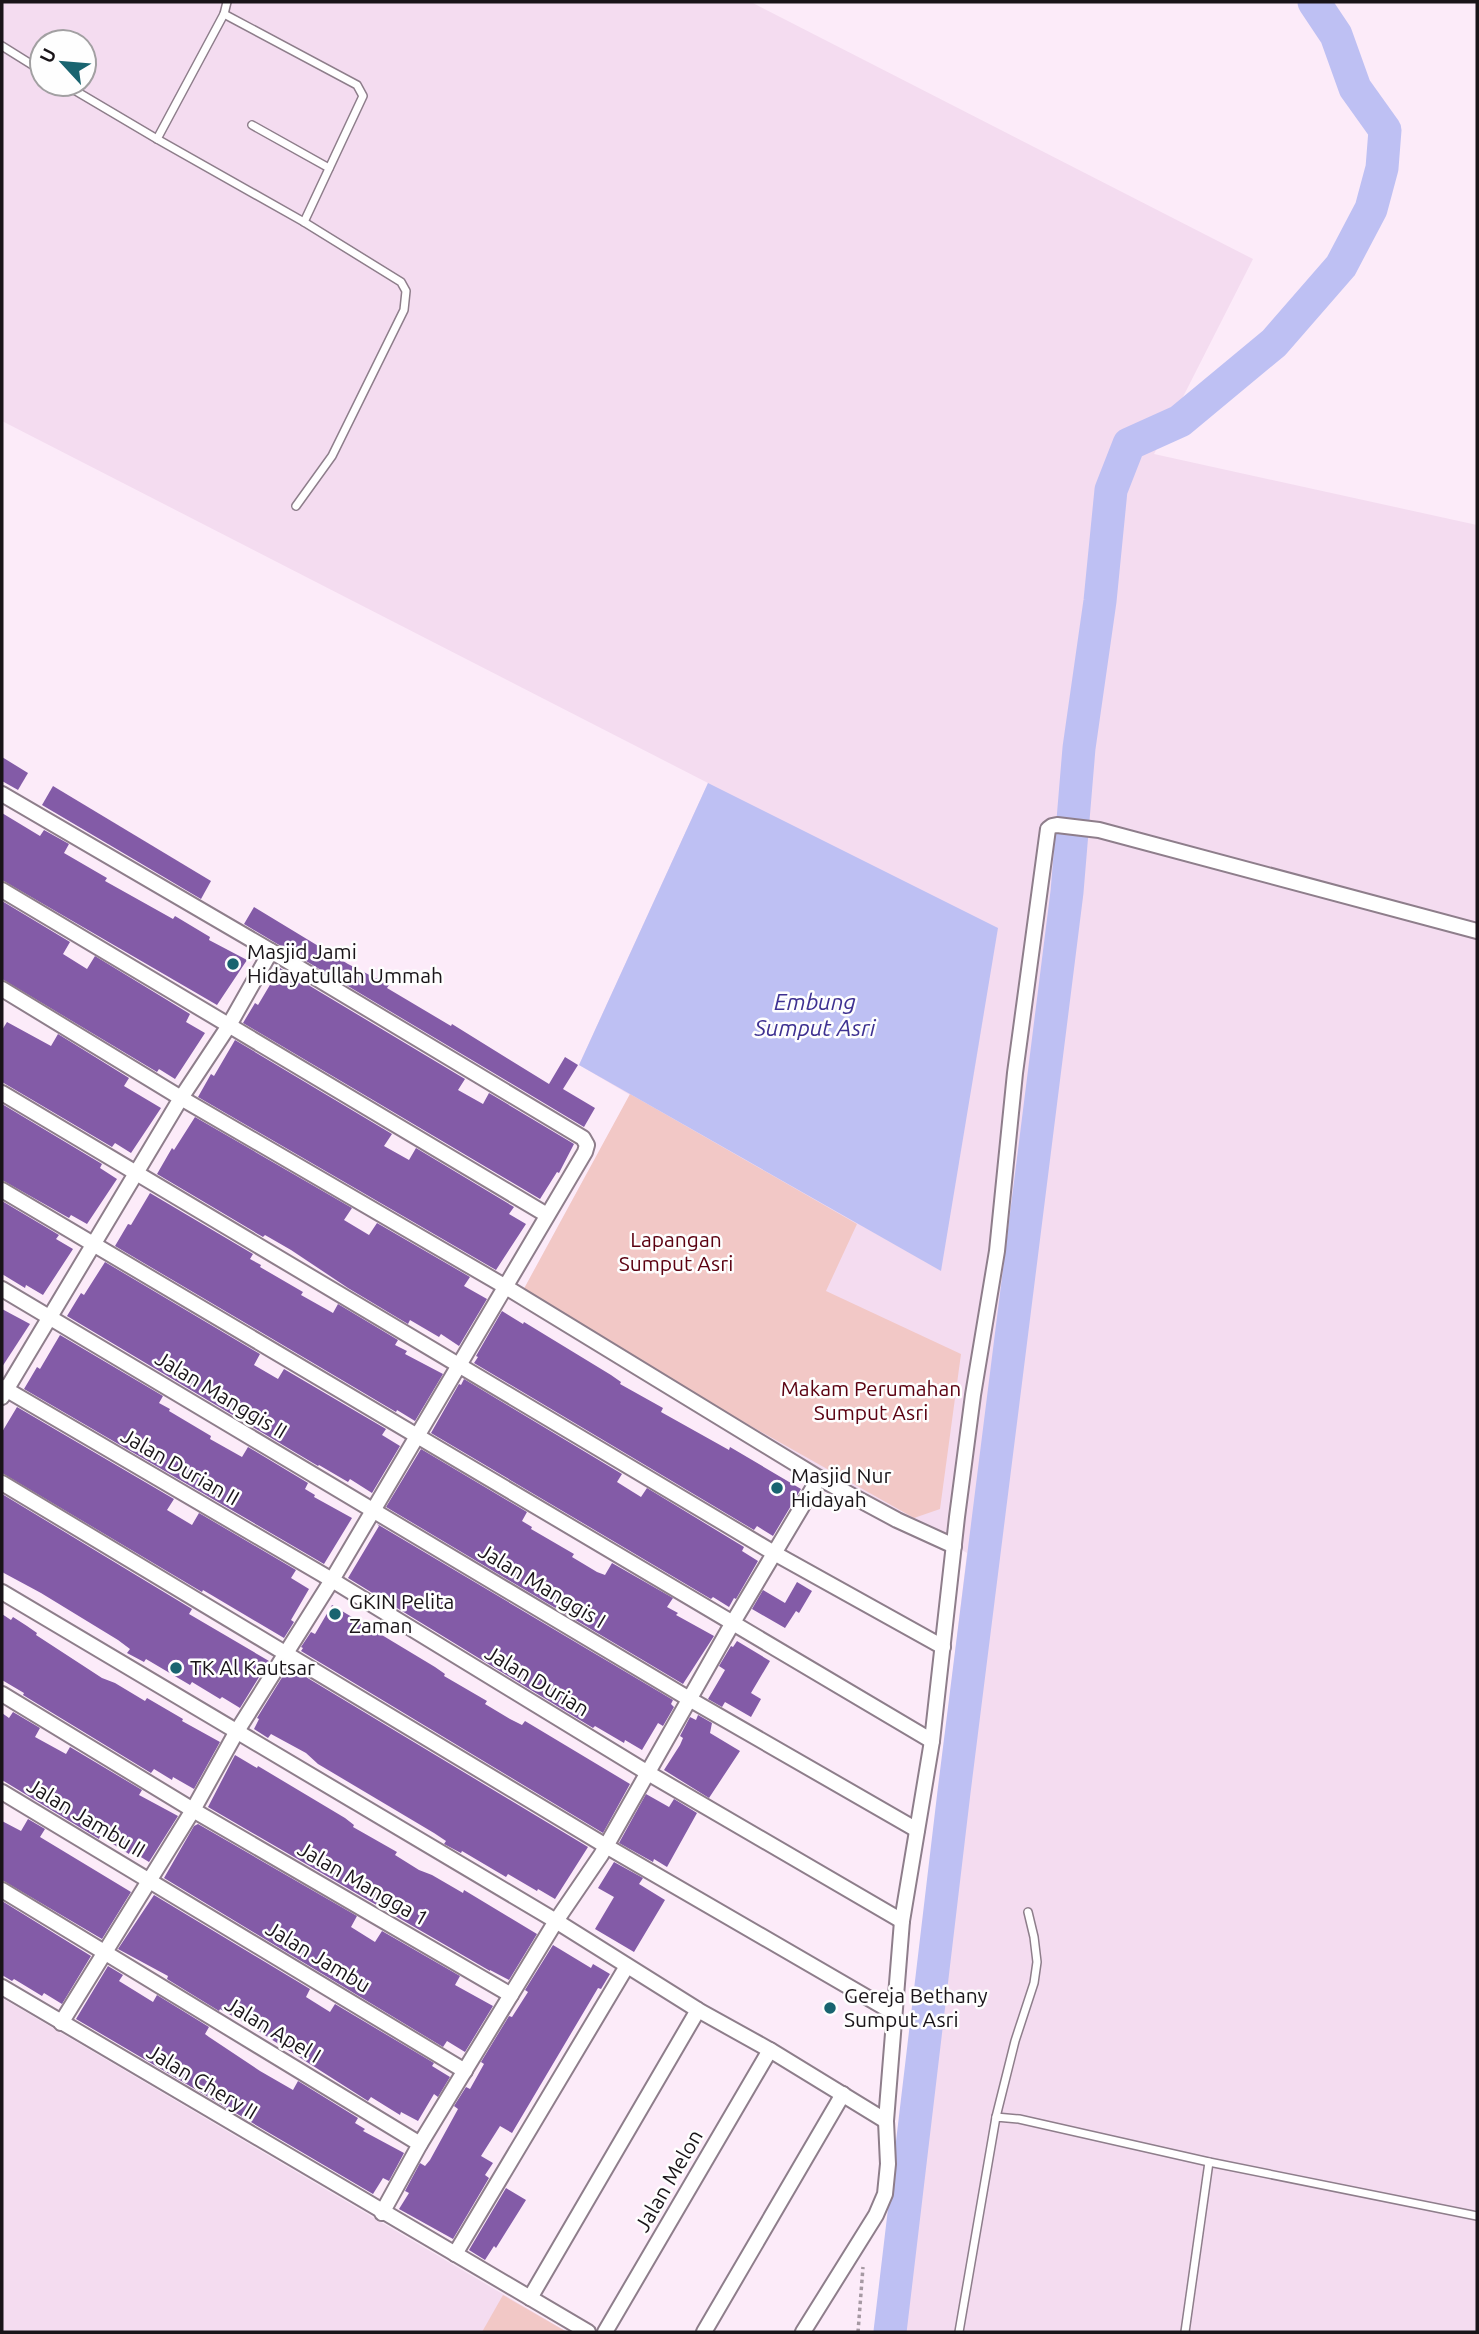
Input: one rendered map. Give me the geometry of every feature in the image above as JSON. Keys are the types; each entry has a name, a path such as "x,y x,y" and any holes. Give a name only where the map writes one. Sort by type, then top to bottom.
{"street":[{"path":"2,794 583,1138 587,1145 332,1580 237,1731 193,1810 61,2023"},
{"path":"803,2332 876,2216 885,2194 888,2164 886,2121 902,1921 932,1741 973,1395 997,1251 1015,1073 1048,829 1057,825 1099,830 1477,931"},
{"path":"2,890 547,1215"},
{"path":"3,1392 181,1098 228,1027 271,951"},
{"path":"2,989 181,1098 506,1287 818,1478 897,1520 954,1546"},
{"path":"2,1093 774,1553 943,1647"},
{"path":"2,1190 932,1741"},
{"name":"Jalan Manggis II","path":"2,1289 372,1509"},
{"name":"Jalan Durian II","path":"3,1392 332,1580"},
{"path":"382,2213 420,2144 556,1921 606,1846 818,1478"},
{"path":"2,1483 606,1846 894,2012"},
{"name":"Jalan Manggis I","path":"372,1509 691,1700 916,1830"},
{"name":"Jalan Durian","path":"332,1580 648,1773 902,1921"},
{"path":"2,1592 556,1921 698,2010 770,2050 886,2121"},
{"name":"Jalan Mangga 1","path":"2,1694 193,1810 512,1995"},
{"name":"Jalan Jambu II","path":"2,1792 149,1880"},
{"name":"Jalan Jambu","path":"149,1880 465,2071"},
{"name":"Jalan Apel I","path":"2,1890 420,2144"},
{"path":"455,2254 627,1966"},
{"name":"Jalan Chery II","path":"2,1987 588,2332"},
{"path":"530,2298 698,2010"},
{"name":"Jalan Melon","path":"605,2332 770,2050"},
{"path":"704,2332 844,2094"}],"lane":[{"path":"157,139 224,14 227,2"},
{"path":"224,14 358,85 362,91 363,96 304,222"},
{"path":"2,46 28,62"},
{"path":"88,98 304,222 401,282 406,291 404,310 332,456 296,506"},
{"path":"252,125 329,168"},
{"path":"958,2332 996,2117 1015,2041 1034,1983 1037,1962 1027,1912"},
{"path":"996,2117 1019,2119 1209,2162 1477,2216"},
{"path":"1185,2332 1209,2162"}],"path":[{"path":"858,2332 867,2230"}],"shaded area":[{"path":"2,2 751,2 1253,259 1154,454 1477,525 1477,2332 874,2332 967,1553 520,1296 630,1095 579,1065 708,783 2,421"},
{"path":"2,1998 567,2332 2,2332"}],"green space":[{"name":"Lapangan Sumput Asri","path":"630,1094 857,1224 826,1291 961,1354 940,1509 914,1518 520,1296"},
{"path":"503,2295 567,2332 482,2332"}],"water":[{"name":"Embung Sumput Asri","path":"708,783 998,928 941,1271 579,1065"}],"building":[{"path":"2,757 28,773 18,790 2,781"},
{"path":"53,786 211,881 201,899 42,805"},
{"path":"2,813 40,836 44,830 69,844 64,853 107,878 105,881 173,919 175,916 210,937 209,940 247,960 217,1005 2,880"},
{"path":"2,901 70,942 63,954 87,969 95,956 190,1014 186,1022 205,1033 175,1079 159,1069 157,1072 2,979"},
{"path":"254,907 348,964 389,985 387,988 451,1026 452,1024 549,1084 565,1057 578,1065 563,1089 595,1108 584,1127 244,924"},
{"path":"280,968 465,1079 458,1090 483,1104 489,1093 574,1144 559,1173 557,1172 540,1199 243,1023 255,1003 258,1005"},
{"path":"7,1022 51,1046 58,1034 129,1078 124,1086 161,1108 131,1153 115,1143 112,1147 2,1082 2,1030"},
{"path":"235,1040 392,1134 384,1146 409,1160 416,1148 514,1207 509,1214 526,1224 496,1270 198,1097"},
{"path":"2,1104 102,1164 100,1168 117,1179 87,1224 71,1215 69,1218 2,1180"},
{"path":"195,1117 352,1208 344,1220 369,1235 377,1223 470,1277 464,1286 487,1299 459,1346 441,1334 439,1337 410,1320 408,1324 291,1250 265,1235 263,1237 157,1174"},
{"path":"150,1193 253,1254 250,1259 303,1292 301,1295 333,1313 338,1304 398,1340 395,1345 407,1351 405,1354 443,1374 415,1421 115,1246"},
{"path":"2,1201 59,1235 56,1239 73,1249 43,1295 2,1274"},
{"path":"105,1262 260,1354 254,1365 278,1379 284,1369 386,1429 382,1435 400,1446 372,1493 350,1479 348,1482 318,1466 67,1316"},
{"path":"2,1309 30,1324 2,1367"},
{"path":"502,1311 663,1408 661,1412 729,1450 730,1447 801,1489 773,1536 757,1526 754,1530 474,1363"},
{"path":"60,1335 163,1396 159,1403 211,1436 210,1439 242,1457 248,1447 308,1483 305,1489 315,1495 314,1497 352,1518 324,1564 24,1389 37,1367 40,1369"},
{"path":"464,1379 622,1474 617,1482 641,1497 647,1488 744,1547 742,1551 758,1561 736,1599 734,1598 729,1607 713,1597 711,1599 431,1433"},
{"path":"17,1407 174,1499 167,1510 192,1525 199,1513 296,1570 291,1578 309,1589 284,1638 2,1473 2,1432"},
{"path":"421,1449 527,1512 522,1521 532,1527 531,1529 574,1554 572,1557 597,1572 605,1575 612,1563 673,1598 667,1607 714,1636 683,1684 386,1507"},
{"path":"2,1494 192,1609 189,1614 269,1661 240,1708 192,1682 190,1685 146,1659 144,1662 127,1653 130,1649 118,1640 2,1572"},
{"path":"377,1524 673,1700 671,1704 674,1707 663,1726 658,1723 642,1750 625,1740 624,1743 595,1726 593,1728 348,1578 379,1526"},
{"path":"797,1582 812,1591 799,1613 796,1611 785,1628 752,1609 763,1590 785,1603"},
{"path":"332,1605 435,1667 445,1674 444,1676 487,1701 485,1704 522,1725 525,1721 630,1784 603,1833 301,1651 311,1632 315,1634"},
{"path":"2,1614 11,1620 13,1617 102,1678 145,1701 147,1698 220,1742 194,1789 154,1769 151,1773 2,1680"},
{"path":"737,1641 770,1661 751,1693 761,1699 751,1717 725,1702 722,1707 708,1699 725,1670 719,1666"},
{"path":"291,1668 588,1847 555,1899 444,1844 446,1841 434,1833 318,1764 306,1753 271,1734 268,1738 254,1729 259,1719 257,1718 286,1671 288,1673"},
{"path":"13,1712 40,1728 35,1737 66,1754 70,1747 142,1790 139,1795 178,1816 149,1862 131,1851 129,1854 100,1836 99,1839 2,1780 2,1713 9,1718"},
{"path":"698,1715 712,1723 710,1733 740,1751 709,1798 664,1770 680,1745 683,1738 680,1736 690,1717 696,1720"},
{"path":"235,1755 345,1818 353,1827 397,1852 395,1855 419,1870 463,1893 464,1890 537,1934 509,1980 208,1807"},
{"path":"646,1794 669,1807 674,1799 697,1813 667,1867 619,1843"},
{"path":"28,1819 45,1829 40,1837 131,1892 102,1939 2,1880 2,1821 21,1831"},
{"path":"198,1824 357,1916 351,1927 375,1942 382,1931 460,1976 455,1985 493,2006 465,2052 447,2041 443,2047 164,1878 194,1826"},
{"path":"614,1862 643,1878 639,1884 665,1900 634,1952 595,1929 614,1897 598,1888"},
{"path":"154,1895 310,1989 306,1997 330,2012 335,2004 434,2063 432,2066 450,2077 438,2097 434,2094 418,2121 401,2112 400,2115 371,2097 368,2101 252,2027 220,2009 219,2011 167,1979 168,1976 118,1949"},
{"path":"2,1901 91,1956 62,2004 2,1975"},
{"path":"553,1945 591,1968 593,1964 610,1974 601,1989 598,1988 512,2133 500,2126 481,2156 493,2163 485,2175 489,2178 453,2239 399,2209 409,2193 405,2191 420,2163 425,2166 430,2160 458,2109 454,2106 466,2087 470,2089 484,2064 481,2062 509,2016 512,2017 528,1992 525,1990"},
{"path":"108,1966 123,1975 119,1981 153,2002 157,1995 209,2027 205,2034 260,2071 293,2090 298,2081 358,2118 355,2123 365,2129 363,2131 404,2153 389,2181 383,2178 373,2194 76,2019"},
{"path":"506,2188 526,2200 496,2248 494,2246 485,2260 469,2250"}],"waterway":[{"path":"890,2332 954,1792 1067,892 1079,748 1100,601 1111,490 1129,444 1180,421 1274,343 1341,266 1371,209 1382,168 1385,130 1355,88 1336,35 1314,2"}],"place":[{"name":"Masjid Jami Hidayatullah Ummah","path":"233,964"},
{"name":"Masjid Nur Hidayah","path":"777,1488"},
{"name":"GKIN Pelita Zaman","path":"335,1614"},
{"name":"TK Al Kautsar","path":"176,1668"},
{"name":"Gereja Bethany Sumput Asri","path":"830,2008"}],"park label":[{"name":"Makam Perumahan Sumput Asri","path":"871,1401"}]}
